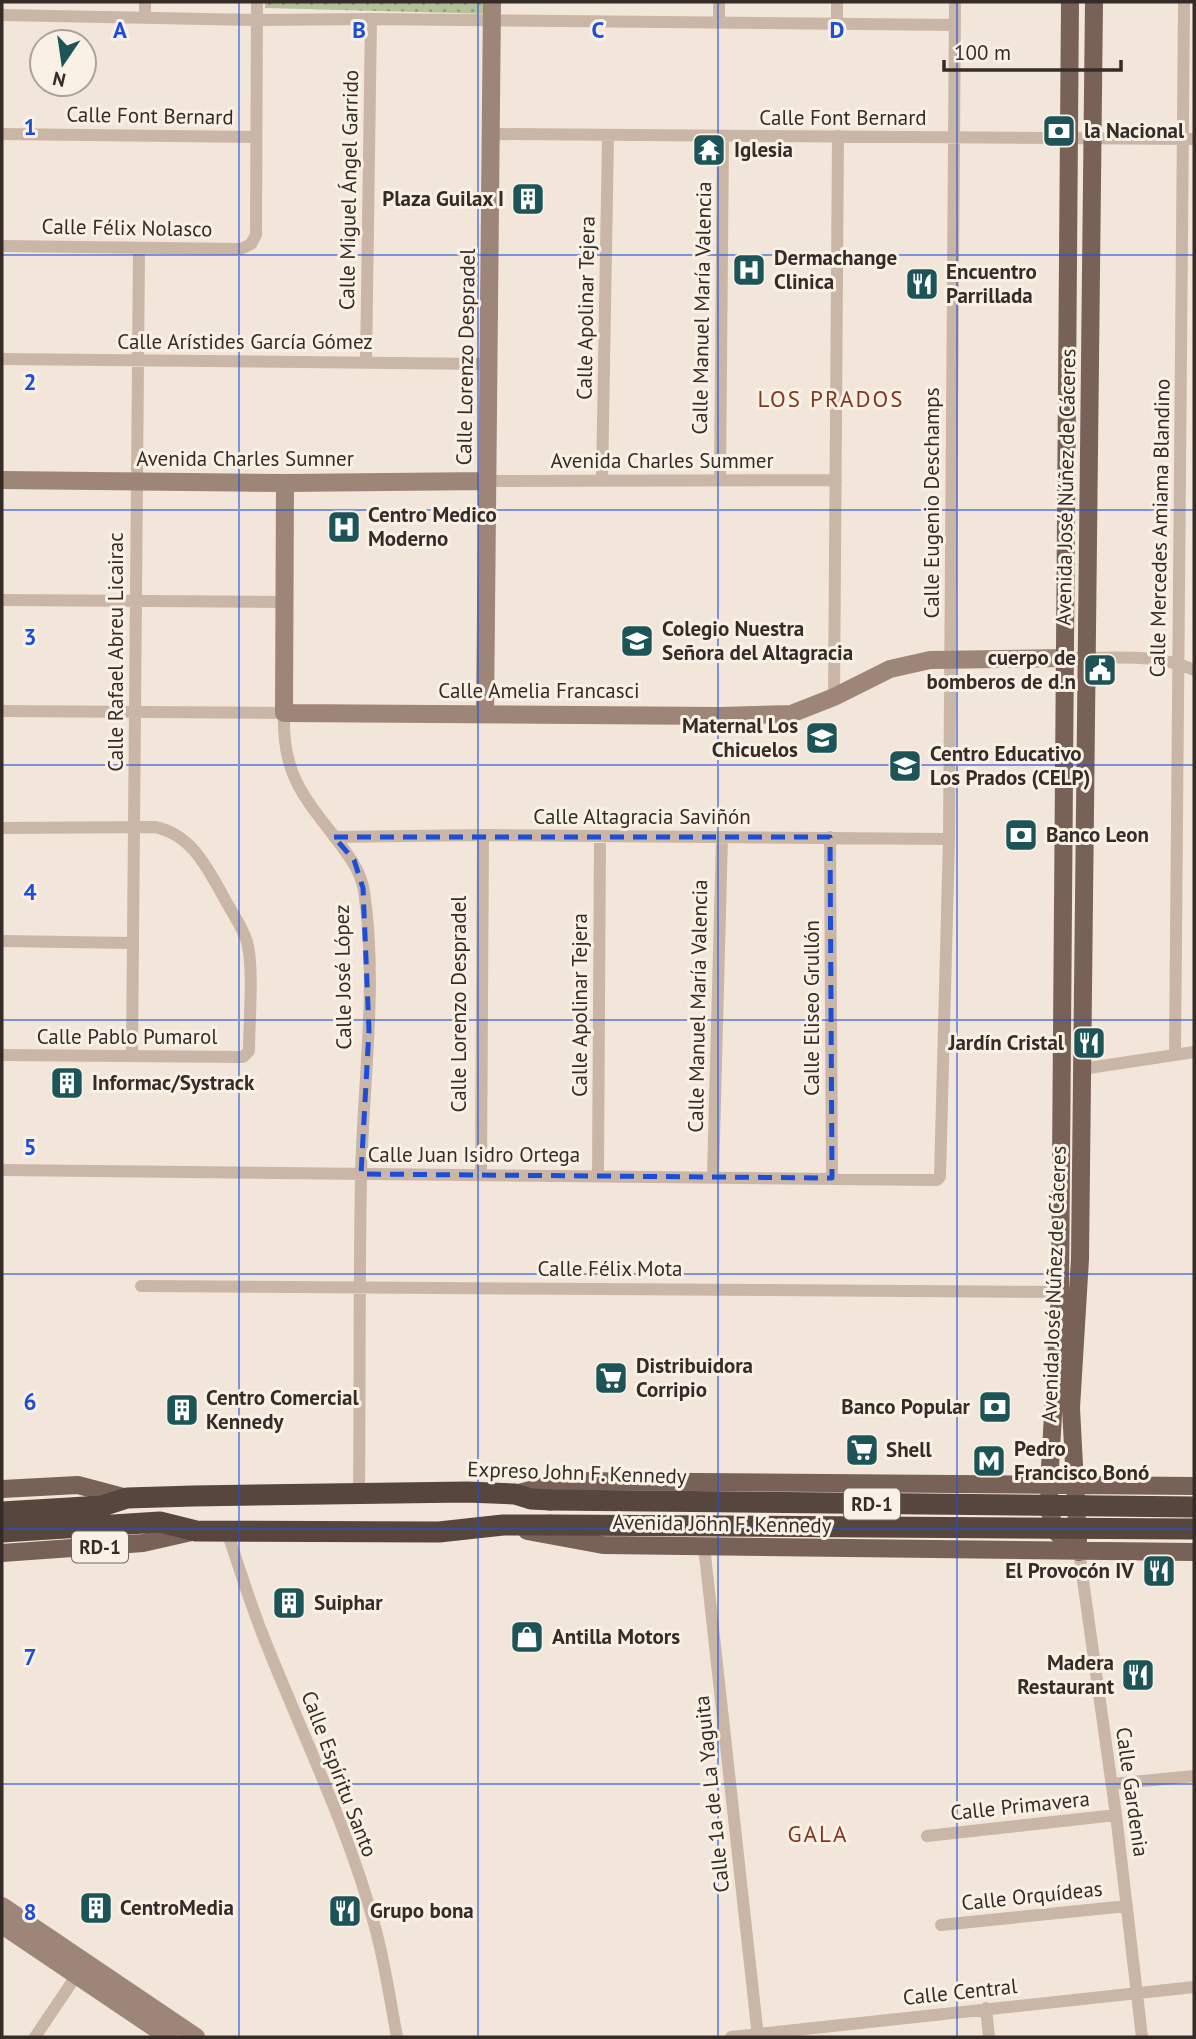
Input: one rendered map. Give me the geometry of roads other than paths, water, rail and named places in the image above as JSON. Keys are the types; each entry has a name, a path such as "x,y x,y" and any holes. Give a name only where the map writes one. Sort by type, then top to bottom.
{"highway":[{"name":"Expreso John F. Kennedy","path":"2,1532 127,1498 359,1493 515,1494 531,1499 550,1500 1194,1507"},
{"name":"Expreso John F. Kennedy","path":"2,1512 47,1520 160,1522 196,1531 439,1532 503,1525 1194,1529"}],"main road":[{"name":"Avenida José Núñez de Cáceres","path":"1070,2 1065,658 1069,1292 1071,1408 1079,1552"},
{"name":"Avenida José Núñez de Cáceres","path":"1079,1552 1056,1532 1050,1513 1049,1485 1069,1292 1082,1069 1094,2"},
{"name":"Avenida John F. Kennedy","path":"515,1494 565,1481 1194,1486"},
{"name":"RD-1","path":"2,1489 78,1485 127,1498"},
{"path":"990,1485 1022,1493 1030,1499 1035,1515 1033,1531 1026,1539 994,1550"},
{"path":"1135,1552 1097,1533 1096,1515 1103,1499 1112,1493 1140,1486"},
{"name":"Avenida John F. Kennedy","path":"503,1525 603,1545 1194,1552"},
{"name":"RD-1","path":"2,1553 143,1543 196,1531"}],"street":[{"path":"29,2 29,15"},
{"path":"145,2 145,18"},
{"path":"256,137 257,2"},
{"name":"Calle Lorenzo Despradel","path":"485,714 492,2"},
{"path":"719,2 719,21"},
{"path":"837,2 837,22"},
{"name":"Calle Eugenio Deschamps","path":"942,1172 949,839 955,2"},
{"name":"Calle Mercedes Amiama Blandino","path":"1174,1055 1178,662 1189,139 1184,2"},
{"path":"2,15 257,20 719,21 955,25"},
{"name":"Calle Miguel Ángel Garrido","path":"366,362 371,19"},
{"name":"Calle Font Bernard","path":"2,134 256,137"},
{"name":"Calle Font Bernard","path":"491,134 608,137 1189,139"},
{"path":"834,697 838,136"},
{"name":"Calle Félix Nolasco","path":"2,246 241,249 251,244 256,235 256,137"},
{"name":"Calle Apolinar Tejera","path":"602,479 608,137"},
{"name":"Calle Manuel María Valencia","path":"720,480 723,137"},
{"name":"Calle Rafael Abreu Licairac","path":"132,1056 139,248"},
{"name":"Calle Arístides García Gómez","path":"2,359 488,364"},
{"name":"Avenida Charles Sumner","path":"2,480 285,483 487,481"},
{"name":"Avenida Charles Summer","path":"487,481 836,480"},
{"name":"Calle José López","path":"285,483 286,757 295,782 354,860 363,888 369,946 369,1030 361,1174 359,1493"},
{"path":"2,600 284,601"},
{"path":"1065,658 1117,657 1178,662 1194,670"},
{"name":"Calle Amelia Francasci","path":"2,711 720,716 791,714 834,697 890,669 930,660 1065,658"},
{"name":"Calle Pablo Pumarol","path":"2,1055 243,1057 249,1051 249,958 243,931 198,853 168,830 155,827 133,829"},
{"path":"2,828 133,829"},
{"name":"Calle Lorenzo Despradel","path":"481,1174 483,835"},
{"name":"Calle Altagracia Saviñón","path":"334,837 483,835 949,839"},
{"name":"Calle Apolinar Tejera","path":"598,1175 600,836"},
{"name":"Calle Manuel María Valencia","path":"713,1176 722,837"},
{"name":"Calle Eliseo Grullón","path":"830,837 832,1178"},
{"path":"2,941 132,943"},
{"path":"1082,1069 1194,1052"},
{"name":"Calle Juan Isidro Ortega","path":"2,1170 937,1180 942,1172"},
{"name":"Calle Félix Mota","path":"141,1286 1069,1292"},
{"name":"Calle Espíritu Santo","path":"227,1531 261,1631 332,1803 361,1882 380,1949 397,2037"},
{"name":"Calle 1a de La Yaguita","path":"704,1546 758,2035"},
{"name":"Calle Gardenia","path":"1079,1552 1112,1784 1142,2037"},
{"path":"1112,1784 1194,1776"},
{"name":"Calle Primavera","path":"927,1836 1116,1815"},
{"path":"2,1906 196,2037"},
{"name":"Calle Orquídeas","path":"941,1925 1127,1906"},
{"path":"2,1925 168,2037"},
{"path":"35,2037 76,1976"},
{"name":"Calle Central","path":"731,2037 1194,1987"},
{"path":"986,2008 989,2037"}],"place":[{"name":"la Nacional","path":"1059,131"},
{"name":"Iglesia","path":"709,150"},
{"name":"Plaza Guilax I","path":"528,199"},
{"name":"Dermachange Clinica","path":"749,270"},
{"name":"Encuentro Parrillada","path":"922,284"},
{"name":"Centro Medico Moderno","path":"344,527"},
{"name":"Colegio Nuestra Señora del Altagracia","path":"637,641"},
{"name":"cuerpo de bomberos de d.n","path":"1100,670"},
{"name":"Maternal Los Chicuelos","path":"822,738"},
{"name":"Centro Educativo Los Prados (CELP)","path":"905,766"},
{"name":"Banco Leon","path":"1021,835"},
{"name":"Jardín Cristal","path":"1089,1043"},
{"name":"Informac/Systrack","path":"67,1083"},
{"name":"Distribuidora Corripio","path":"611,1378"},
{"name":"Banco Popular","path":"995,1407"},
{"name":"Centro Comercial Kennedy","path":"182,1410"},
{"name":"Shell","path":"862,1450"},
{"name":"Pedro Francisco Bonó","path":"989,1461"},
{"name":"El Provocón IV","path":"1159,1571"},
{"name":"Suiphar","path":"289,1603"},
{"name":"Antilla Motors","path":"527,1637"},
{"name":"Madera Restaurant","path":"1138,1675"},
{"name":"CentroMedia","path":"96,1908"},
{"name":"Grupo bona","path":"345,1911"}],"district":[{"name":"LOS PRADOS","path":"831,399"},
{"name":"GALA","path":"818,1834"}]}
